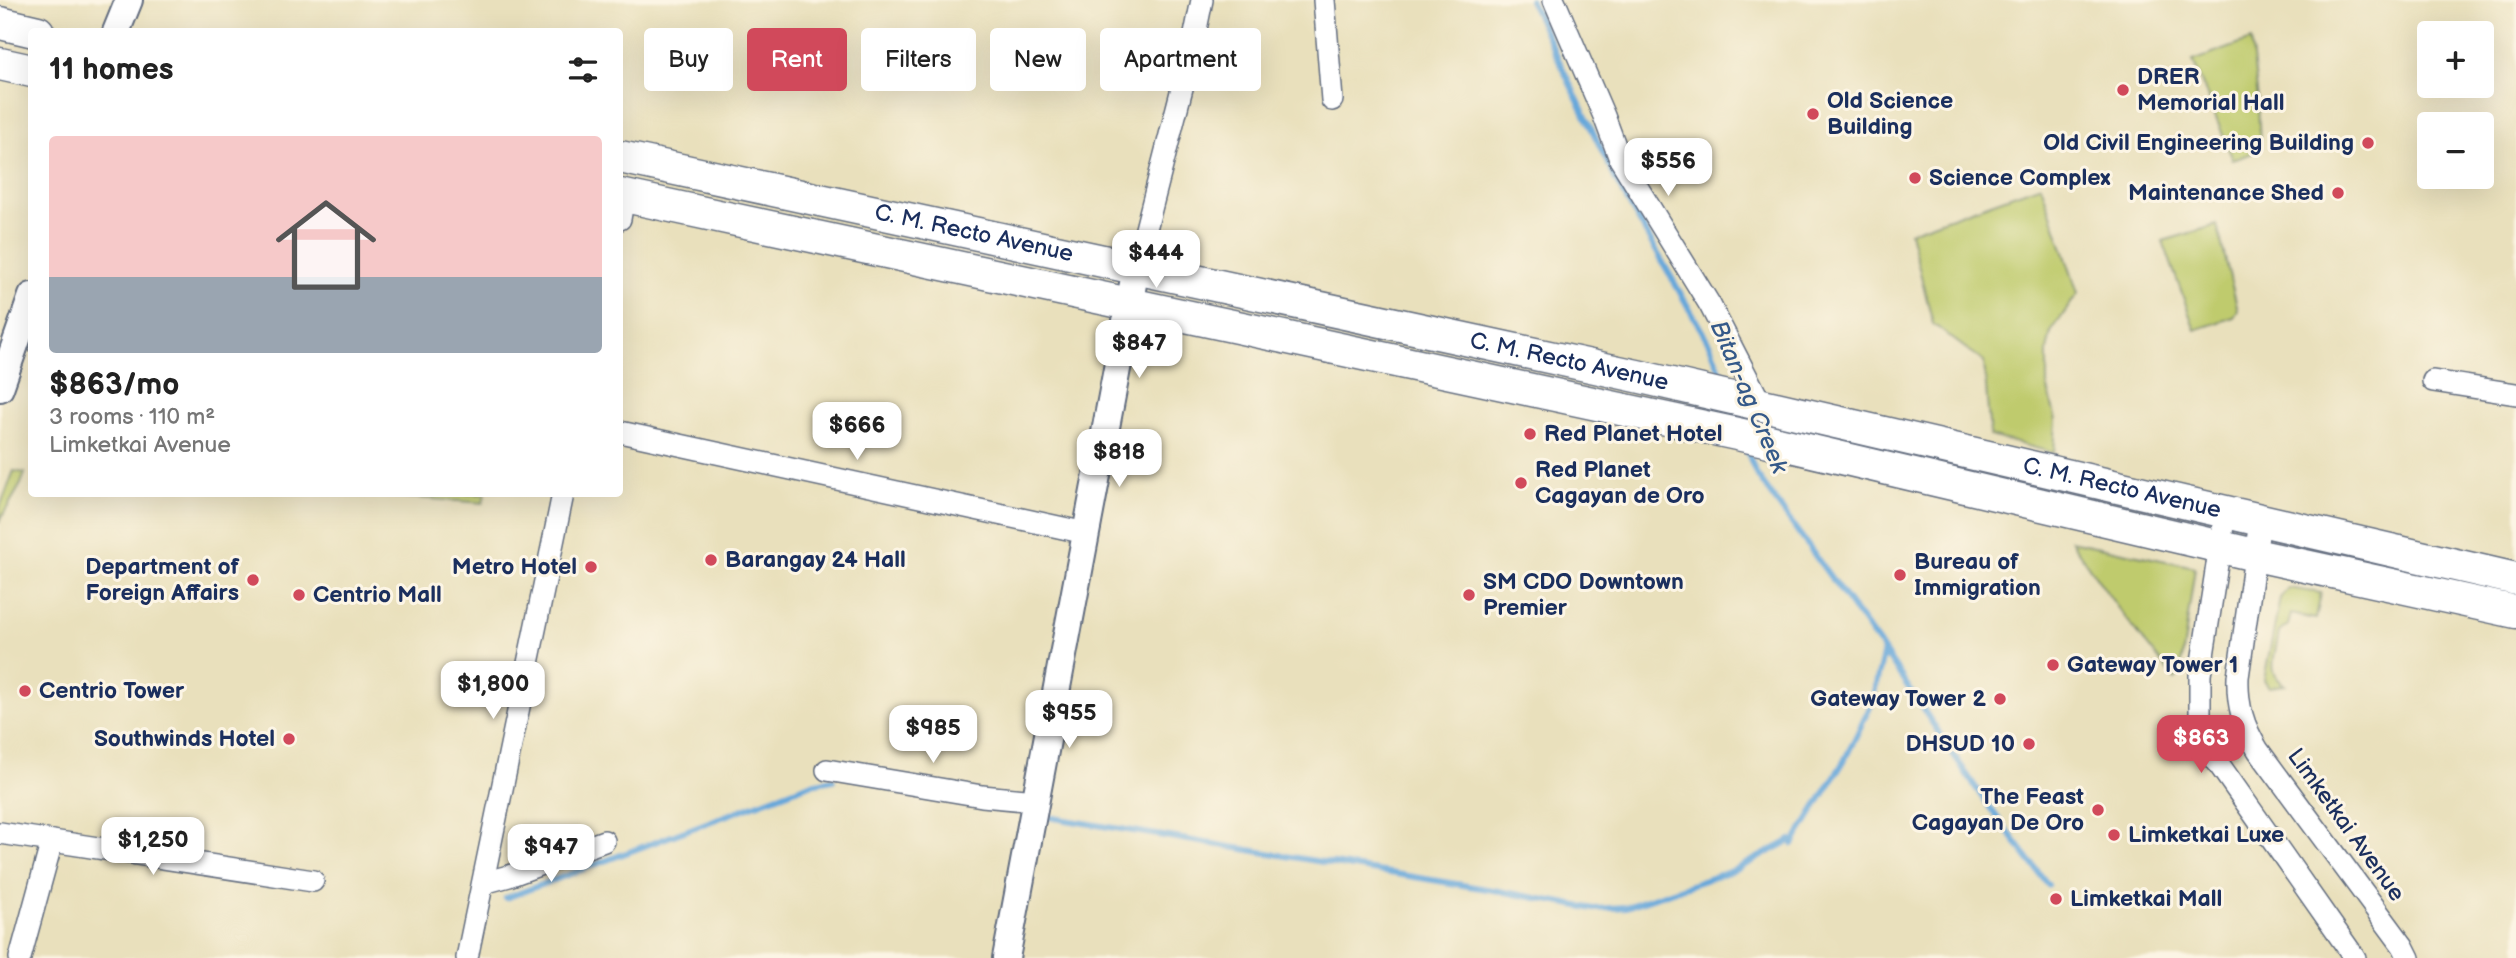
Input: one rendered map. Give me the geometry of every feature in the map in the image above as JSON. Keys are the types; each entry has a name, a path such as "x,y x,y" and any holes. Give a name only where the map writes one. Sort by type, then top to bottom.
{"highway":[{"path":"0,23 28,30"},
{"path":"0,64 28,70"},
{"name":"C. M. Recto Avenue","path":"623,158 1757,403 2516,579"},
{"name":"C. M. Recto Avenue","path":"623,203 1129,303 1765,440 2220,547 2516,612"},
{"path":"2424,592 2432,561"}],"main road":[{"path":"118,28 129,0"},
{"path":"1006,958 1136,268"},
{"path":"0,388 28,308"}],"street":[{"path":"1136,268 1202,0"},
{"path":"1324,0 1332,100"},
{"path":"1554,0 1620,159 1710,305 1757,403"},
{"path":"2433,381 2516,394"},
{"path":"623,433 1086,533"},
{"path":"467,958 562,497"},
{"path":"2225,513 2200,675 2203,735 2211,753 2355,958"},
{"name":"Limketkai Avenue","path":"2260,521 2238,677 2237,693 2242,719 2258,750 2403,946 2409,958"},
{"path":"827,770 982,796 1036,801"},
{"path":"0,833 313,881"},
{"path":"20,958 52,841"},
{"path":"483,883 604,841"}],"green space":[{"path":"2251,40 2260,150 2233,160 2193,61"},
{"path":"2041,185 2078,293 2051,332 2047,350 2047,385 2056,420 2054,453 1990,436 1984,362 1933,324 1910,232"},
{"path":"2217,225 2238,310 2234,317 2195,330 2163,241"},
{"path":"14,471 25,473 0,520 0,507"},
{"path":"404,497 484,497 483,503"},
{"path":"2071,541 2195,567 2181,667 2175,680 2117,607"},
{"path":"2288,588 2321,593 2316,619 2291,614 2288,625 2279,632 2273,662 2275,675 2285,685 2269,687 2264,680 2280,598"}],"waterway":[{"name":"Bitan-ag Creek","path":"1530,0 1618,184 1710,345 1727,388"},
{"name":"Bitan-ag Creek","path":"1745,445 1756,474 1884,651 1982,797 2048,885"},
{"path":"1042,816 1594,909 1626,907 1737,869 1791,840 1793,844 1844,761 1871,705 1884,651"},
{"path":"506,898 810,784 833,780"}],"place":[{"name":"DRER Memorial Hall","path":"2123,90"},
{"name":"Old Science Building","path":"1813,114"},
{"name":"Old Civil Engineering Building","path":"2368,143"},
{"name":"Science Complex","path":"1915,178"},
{"name":"Maintenance Shed","path":"2338,193"},
{"name":"Red Planet Hotel","path":"1530,434"},
{"name":"Red Planet Cagayan de Oro","path":"1521,483"},
{"name":"Barangay 24 Hall","path":"711,560"},
{"name":"Metro Hotel","path":"591,567"},
{"name":"Bureau of Immigration","path":"1900,575"},
{"name":"Department of Foreign Affairs","path":"253,580"},
{"name":"Centrio Mall","path":"299,595"},
{"name":"SM CDO Downtown Premier","path":"1469,595"},
{"name":"Gateway Tower 1","path":"2053,665"},
{"name":"Centrio Tower","path":"25,691"},
{"name":"Gateway Tower 2","path":"2000,699"},
{"name":"Southwinds Hotel","path":"289,739"},
{"name":"DHSUD 10","path":"2029,744"},
{"name":"The Feast Cagayan De Oro","path":"2098,810"},
{"name":"Limketkai Luxe","path":"2114,835"},
{"name":"Limketkai Mall","path":"2056,899"}]}
